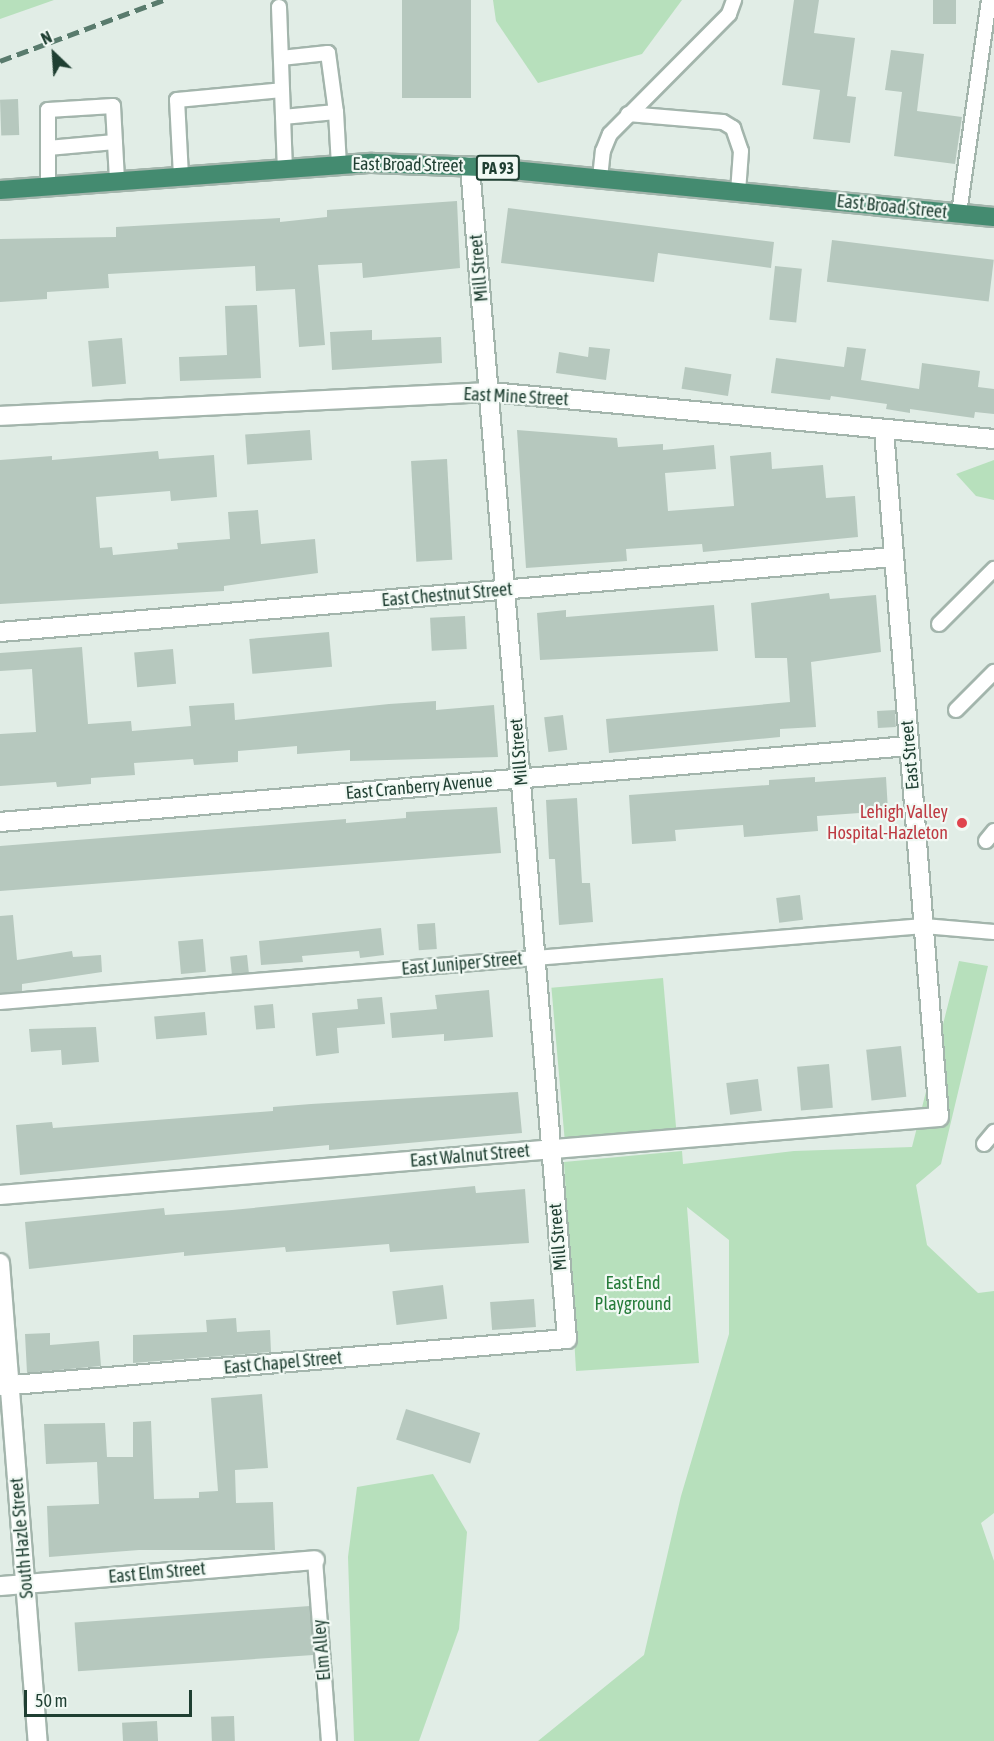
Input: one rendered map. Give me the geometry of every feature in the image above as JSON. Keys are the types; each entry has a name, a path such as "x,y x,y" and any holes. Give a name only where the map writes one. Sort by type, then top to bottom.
{"highway":[{"name":"East Broad Street","path":"0,190 339,165 470,166 994,217"}],"street":[{"name":"Mill Street","path":"470,166 567,1339"},
{"name":"East Mine Street","path":"0,416 490,392 994,439"},
{"name":"East Street","path":"884,430 939,1117"},
{"name":"East Chestnut Street","path":"0,632 894,558"},
{"name":"East Cranberry Avenue","path":"0,822 909,746"},
{"name":"East Walnut Street","path":"0,1195 939,1117"},
{"name":"South Hazle Street","path":"0,1263 5,1386 26,1584 38,1741"},
{"name":"East Chapel Street","path":"5,1386 567,1339"},
{"name":"East Elm Street","path":"0,1586 315,1560"}],"lane":[{"path":"600,178 603,151 610,134 729,14 734,0"},
{"path":"959,213 989,0"},
{"path":"279,7 285,169"},
{"path":"281,58 328,53 336,112 339,165"},
{"path":"181,176 177,100 282,90"},
{"path":"48,186 48,110 113,106 117,181"},
{"path":"283,117 336,112"},
{"path":"628,114 723,122 733,128 741,151 738,192"},
{"path":"48,148 115,142"},
{"path":"939,624 994,569"},
{"path":"956,710 994,672"},
{"name":"East Juniper Street","path":"0,1002 924,926 994,932"},
{"path":"984,1144 994,1132"},
{"name":"Elm Alley","path":"315,1560 329,1741"}],"green space":[{"path":"0,0 54,0 0,19"},
{"path":"493,0 682,0 642,54 538,83 496,21"},
{"path":"994,460 994,500 976,496 956,474"},
{"name":"East End Playground","path":"959,961 988,966 941,1164 916,1185 927,1245 978,1293 994,1291 994,1513 981,1523 994,1561 994,1741 538,1741 644,1655 681,1496 729,1334 729,1240 687,1207 699,1363 576,1371 564,1162 682,1151 683,1164 794,1151 912,1147"},
{"path":"663,978 676,1128 565,1138 551,988"},
{"path":"433,1474 467,1532 459,1629 419,1741 354,1741 348,1557 357,1487"}],"building":[{"path":"402,0 471,0 471,98 402,98"},
{"path":"794,0 819,0 814,33 855,38 847,96 856,97 850,143 813,139 820,90 782,85"},
{"path":"933,0 956,0 956,24 933,24"},
{"path":"891,50 924,54 917,111 962,117 955,164 894,156 902,92 885,90"},
{"path":"18,99 19,135 1,136 0,100"},
{"path":"457,201 460,268 363,278 362,263 318,265 325,345 299,347 295,289 256,291 255,266 108,274 109,288 47,292 47,299 0,302 0,239 116,237 116,227 280,218 280,222 327,217 327,210"},
{"path":"508,208 774,242 771,268 658,253 654,282 501,263"},
{"path":"832,240 994,260 989,302 827,282"},
{"path":"775,266 802,269 796,323 769,320"},
{"path":"257,305 261,378 180,381 179,357 227,355 225,306"},
{"path":"372,330 372,340 441,337 442,363 332,370 330,332"},
{"path":"122,338 126,384 92,387 88,341"},
{"path":"589,347 610,349 606,380 556,373 559,352 588,357"},
{"path":"847,347 866,349 861,380 919,389 922,363 980,371 978,387 994,389 994,414 975,412 974,418 910,409 910,413 886,409 887,404 831,396 830,400 771,393 776,358 844,367"},
{"path":"685,367 731,374 728,396 682,389"},
{"path":"310,430 312,460 247,464 245,435"},
{"path":"517,430 617,438 618,447 663,444 663,450 714,445 716,469 665,473 668,511 734,506 730,456 771,452 772,469 823,465 826,498 855,496 858,537 703,552 702,544 626,549 627,561 526,568"},
{"path":"158,451 159,459 214,455 217,497 171,501 170,491 96,497 100,548 112,547 113,555 178,549 177,543 230,539 228,512 258,510 261,544 315,539 318,573 224,586 224,591 0,604 0,460 52,456 52,460"},
{"path":"447,459 452,560 416,562 411,461"},
{"path":"829,593 830,599 876,595 881,652 811,662 816,727 780,729 780,737 609,753 606,719 790,702 787,658 755,658 751,603"},
{"path":"714,605 718,651 540,660 537,613 566,610 566,617"},
{"path":"465,616 467,649 432,651 430,618"},
{"path":"329,632 332,667 252,674 249,639"},
{"path":"82,647 88,724 131,721 132,731 191,726 189,706 234,703 235,720 436,701 436,710 494,705 498,757 350,761 350,750 297,754 297,746 238,751 238,762 194,765 193,759 134,763 135,775 91,778 91,784 57,787 56,782 0,786 0,734 36,732 32,669 0,671 0,653"},
{"path":"173,649 176,684 137,687 134,652"},
{"path":"895,710 896,727 878,728 877,711"},
{"path":"563,715 567,750 548,752 544,717"},
{"path":"815,777 815,782 886,777 888,811 817,816 818,831 744,837 743,825 675,830 676,841 632,844 629,795 769,785 769,780"},
{"path":"577,798 582,883 590,883 593,922 559,925 555,859 549,859 546,800"},
{"path":"497,807 501,853 0,891 0,846 346,819 346,823 406,818 406,812"},
{"path":"800,895 803,920 779,923 776,898"},
{"path":"13,915 17,960 72,951 73,957 101,955 102,972 22,984 22,991 0,993 0,916"},
{"path":"435,923 437,949 419,950 417,924"},
{"path":"381,928 384,955 360,958 359,951 302,956 303,962 261,965 259,941"},
{"path":"203,939 206,972 181,974 178,941"},
{"path":"247,955 249,973 232,975 230,957"},
{"path":"489,990 493,1037 444,1041 444,1034 392,1038 390,1013 437,1009 435,995"},
{"path":"382,997 385,1024 337,1028 339,1053 316,1056 312,1013 358,1009 357,999"},
{"path":"273,1004 275,1028 256,1030 254,1006"},
{"path":"205,1012 207,1035 156,1039 154,1016"},
{"path":"96,1027 99,1062 62,1065 61,1050 31,1052 29,1029"},
{"path":"901,1046 906,1097 872,1100 866,1050"},
{"path":"829,1064 833,1108 801,1111 797,1067"},
{"path":"758,1079 762,1111 730,1115 726,1083"},
{"path":"518,1092 522,1133 329,1150 329,1145 20,1175 16,1125 52,1122 53,1128 273,1111 273,1107 311,1104"},
{"path":"475,1186 476,1193 525,1189 529,1243 390,1252 389,1244 286,1252 285,1247 184,1256 184,1252 29,1269 25,1222 164,1208 165,1215 232,1210"},
{"path":"443,1285 447,1319 397,1325 392,1291"},
{"path":"534,1299 536,1327 492,1330 490,1302"},
{"path":"236,1318 237,1332 270,1330 271,1352 133,1363 133,1335 207,1332 206,1320"},
{"path":"50,1333 50,1345 99,1341 101,1366 27,1373 25,1334"},
{"path":"262,1394 268,1468 235,1470 236,1503 273,1502 275,1550 139,1550 49,1557 47,1506 99,1504 97,1462 46,1464 44,1424 105,1423 107,1457 133,1457 133,1422 151,1421 154,1499 199,1498 199,1492 218,1491 211,1398"},
{"path":"406,1409 480,1433 470,1464 396,1439"},
{"path":"310,1606 313,1655 78,1671 75,1622"},
{"path":"234,1716 235,1741 212,1741 211,1717"},
{"path":"157,1721 158,1741 123,1741 122,1723"}],"railway":[{"path":"0,61 163,0"}],"place":[{"name":"Lehigh Valley Hospital-Hazleton","path":"962,823"}]}
